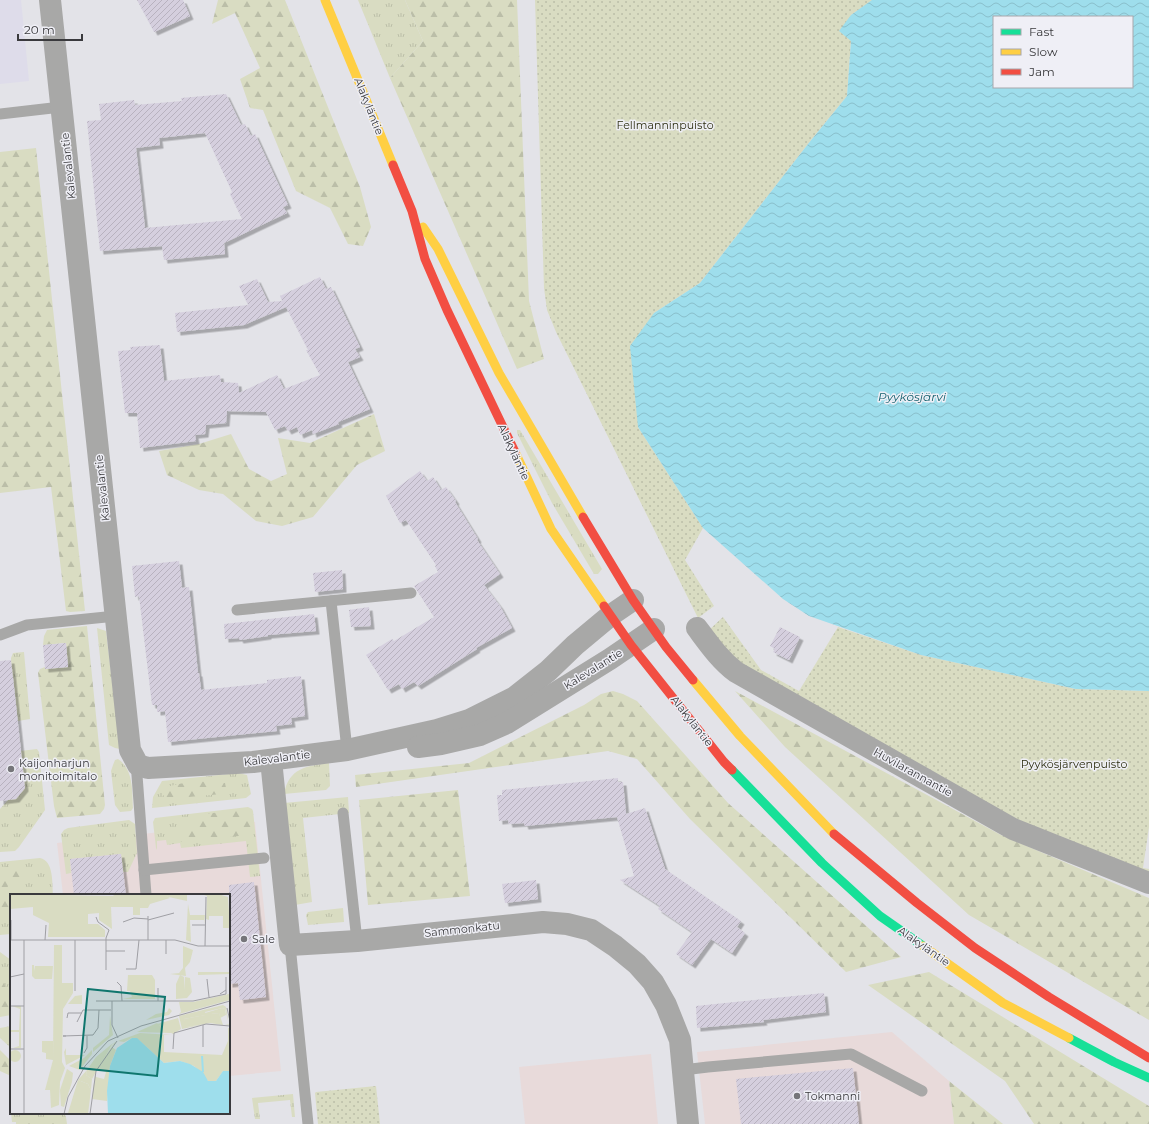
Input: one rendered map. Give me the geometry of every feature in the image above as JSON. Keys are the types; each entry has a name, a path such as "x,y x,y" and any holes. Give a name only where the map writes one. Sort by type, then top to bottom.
{"main road":[{"name":"Alakyläntie","path":"325,0 412,212 425,260 447,310 551,529 632,645 724,762 822,863 880,916 1002,1002 1114,1062 1149,1078"},
{"name":"Alakyläntie","path":"412,212 438,249 499,373 633,600 666,646 740,736 835,835 917,903 975,948 1049,997 1149,1058"}],"street":[{"name":"Kalevalantie","path":"50,0 130,750 138,765 148,768 253,762 347,750 437,730 469,720 515,697 548,671 575,645 611,615 633,600"},
{"name":"Huvilarannantie","path":"698,628 728,666 820,720 1013,829 1149,883"},
{"name":"Kalevalantie","path":"347,750 396,750 441,744 480,735 507,723 632,645 654,629"},
{"path":"271,760 290,945"},
{"name":"Sammonkatu","path":"290,945 357,941 543,922 566,924 591,930 615,946 637,964 653,982 666,1005 680,1040 688,1124"}],"lane":[{"path":"0,114 61,107"},
{"path":"237,610 411,593"},
{"path":"331,601 347,750"},
{"path":"0,635 27,625 116,616"},
{"path":"135,760 146,894"},
{"path":"343,814 357,941"},
{"path":"144,870 264,858"},
{"path":"290,945 308,1124"},
{"path":"683,1070 851,1054 922,1092"}],"shaded area":[{"path":"0,0 21,0 29,81 0,84"},
{"path":"255,822 281,1071 230,1076 230,894 63,894 57,843"},
{"path":"892,1032 949,1081 954,1124 705,1124 697,1052"},
{"path":"651,1054 658,1124 525,1124 519,1067"}],"green space":[{"path":"218,0 285,0 360,187 371,227 363,246 348,244 330,208 296,191 263,110 250,108 240,79 260,68 235,13 212,24"},
{"path":"358,0 405,0 423,41 390,78"},
{"path":"405,0 517,0 529,301 544,359 517,369 390,78 423,41"},
{"name":"Fellmanninpuisto","path":"535,0 873,0 851,15 851,41 847,96 700,283 654,313 638,427 703,528 685,560 714,606 698,618 556,332 547,310 544,288"},
{"path":"36,148 85,611 66,611 51,487 0,493 0,152"},
{"path":"374,414 385,451 357,465 313,517 282,526 256,521 223,494 199,490 167,475 159,451 199,444 231,434 249,469 271,481 287,474 278,438 310,443"},
{"path":"517,430 520,430 602,569 598,574 594,574 552,503 517,433"},
{"name":"Pyykösjärvenpuisto","path":"723,617 761,670 799,691 838,627 921,655 1076,689 1149,691 1149,827 1143,868 1149,869 1149,875 1018,822 741,666 708,631"},
{"path":"87,626 105,805 100,814 57,818 54,806 38,673 40,669 45,667 45,669 68,667 66,643 43,645 44,636 47,630"},
{"path":"97,628 106,631 120,749 109,745"},
{"path":"24,652 30,719 18,721 13,676 0,678 11,667 11,658 13,653"},
{"path":"613,691 637,701 728,803 901,957 846,972 690,819 637,759 608,751 356,787 355,775 469,763 584,705 601,694"},
{"path":"735,691 1001,835 1149,898 1149,1020 969,915 785,747"},
{"path":"37,749 39,752 45,810 15,851 0,852 0,809 8,800 20,751"},
{"path":"118,759 130,775 133,808 131,811 120,812 115,805 111,771 115,760"},
{"path":"329,763 330,786 326,790 284,794 286,785 294,774 306,767"},
{"path":"238,773 247,775 251,794 246,798 152,808 153,797 162,781"},
{"path":"193,781 225,783 226,788 221,794 167,799 162,794 165,787"},
{"path":"458,790 470,896 368,905 359,800"},
{"path":"348,797 349,813 303,818 312,902 295,905 284,803"},
{"path":"248,807 253,811 260,876 250,877 246,841 181,848 180,843 167,845 166,840 157,841 157,850 156,848 153,822 155,818"},
{"path":"237,810 250,815 252,825 248,835 181,842 179,837 180,832 205,814"},
{"path":"129,820 135,824 137,853 128,872 123,872 121,854 70,859 71,873 66,874 61,834 64,830 68,828"},
{"path":"40,858 45,860 50,868 53,894 10,894 10,934 0,935 0,862"},
{"path":"13,865 22,866 25,872 21,878 14,880 4,890 3,897 10,900 10,913 0,908 0,868"},
{"path":"343,908 344,922 308,925 306,915 308,912"},
{"path":"0,952 10,959 10,1015 0,1017"},
{"path":"0,970 10,1006 7,1010 3,1011 0,1009"},
{"path":"929,972 1149,1106 1149,1124 1034,1124 1005,1081 868,985"},
{"path":"10,1026 10,1047 0,1038 0,1028"},
{"path":"0,1050 10,1060 10,1076 0,1071"},
{"path":"949,1081 1003,1124 954,1124"},
{"path":"376,1086 380,1124 318,1124 316,1092"},
{"path":"293,1094 295,1117 292,1117 290,1100 258,1103 260,1119 255,1119 252,1098"},
{"path":"11,1114 64,1114 67,1124 16,1124 16,1122 12,1122"}],"water":[{"name":"Pyykösjärvi","path":"872,0 1149,0 1149,691 1076,689 921,655 809,616 783,599 703,528 638,427 630,346 654,313 700,283 847,96 851,41 839,31 851,15"}],"building":[{"path":"137,0 183,0 190,16 154,32"},
{"path":"226,94 241,125 245,124 251,136 255,134 288,205 283,207 287,213 224,243 225,254 164,260 162,246 100,251 87,121 101,120 99,104 134,100 135,105 182,101 181,98","holes":["205,133 232,192 230,194 242,219 145,228 136,148 160,145 159,138"]},
{"path":"320,277 326,289 331,287 360,347 355,349 360,357 348,362 370,409 338,422 339,424 313,434 312,430 300,435 297,427 288,431 285,426 275,430 266,412 227,411 226,423 206,425 205,434 195,435 196,441 140,448 137,413 125,413 118,351 131,350 130,347 160,345 164,381 220,375 221,382 238,383 239,393 277,375 284,389 320,375 306,350 308,350 286,307 244,325 177,332 175,313 248,305 239,286 257,279 268,302 282,301 280,296"},
{"path":"420,471 427,481 433,477 441,490 446,487 456,501 455,502 478,539 477,540 500,574 484,585 500,606 512,628 476,648 477,649 418,686 414,682 402,689 399,684 388,690 366,655 392,639 394,641 434,617 414,586 438,572 435,566 436,565 406,520 400,523 386,496"},
{"path":"179,561 182,588 189,587 201,690 267,683 267,680 301,676 305,716 291,718 292,724 276,726 277,731 168,742 165,711 157,712 157,705 152,705 139,596 135,597 132,566"},
{"path":"342,570 343,589 315,592 313,573"},
{"path":"369,607 371,626 351,627 349,610"},
{"path":"314,614 316,631 268,635 240,640 239,638 225,639 224,624"},
{"path":"780,627 800,637 789,660 773,652 775,649 770,646"},
{"path":"66,643 68,667 45,669 43,645"},
{"path":"11,660 25,788 16,799 0,801 0,661"},
{"path":"618,778 618,782 623,782 626,814 645,808 665,869 741,921 737,927 745,933 732,953 711,939 692,965 676,954 692,932 658,909 660,906 620,880 634,876 617,817 525,826 524,823 509,824 508,820 499,821 497,795 502,795 502,790"},
{"path":"121,854 126,894 74,894 70,859"},
{"path":"536,880 538,899 505,903 502,884"},
{"name":"Sale","path":"254,882 266,997 240,1000 238,983 230,984 229,885"},
{"path":"824,993 826,1012 763,1020 764,1022 697,1028 696,1006"},
{"name":"Tokmanni","path":"853,1068 859,1124 741,1124 736,1079"}],"traffic: fast":[{"path":"732,770 822,863 880,916 923,946"},
{"path":"1069,1038 1114,1062 1149,1078"}],"traffic: slow":[{"path":"325,0 393,165"},
{"path":"423,227 438,249 499,373 583,517"},
{"path":"515,452 551,529 604,606"},
{"path":"693,680 740,736 834,834"},
{"path":"923,946 1003,1003 1069,1038"}],"traffic: jam":[{"path":"393,165 412,211 425,259 447,310 515,452"},
{"path":"583,517 633,600 666,647 693,680"},
{"path":"604,606 631,645 732,770"},
{"path":"834,834 917,903 975,948 1049,997 1149,1058"}],"place":[{"name":"Kaijonharjun monitoimitalo","path":"11,769"},
{"name":"Sale","path":"244,939"},
{"name":"Tokmanni","path":"797,1096"}]}
